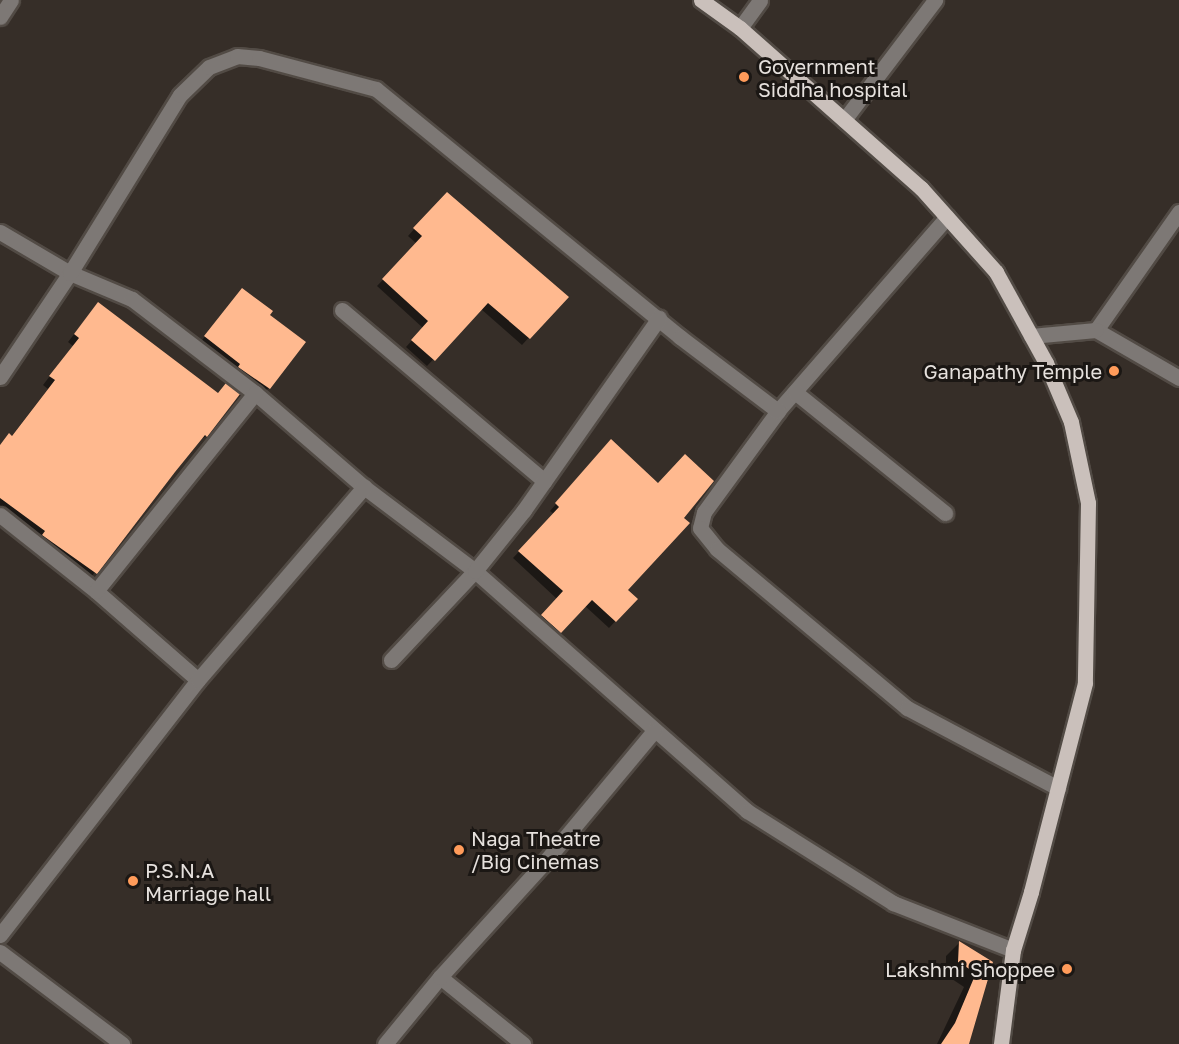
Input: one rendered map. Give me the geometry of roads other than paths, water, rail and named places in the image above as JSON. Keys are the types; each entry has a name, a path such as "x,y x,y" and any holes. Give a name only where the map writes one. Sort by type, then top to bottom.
{"main road":[{"path":"701,0 740,28 921,188 948,217 996,272 1031,336 1071,422 1088,503 1086,683 1013,950 1001,1044"}],"street":[{"path":"0,17 11,0"},
{"path":"740,28 760,0"},
{"path":"844,120 935,0"},
{"path":"0,377 70,273 180,95 209,67 237,56 259,58 376,89 659,318 778,411"},
{"path":"1096,330 1179,212"},
{"path":"948,217 778,411 704,512 700,528 717,549 907,708 1058,788"},
{"path":"0,232 70,273 132,299 255,393 363,487 475,571 747,811 893,903 1013,950"},
{"path":"342,310 544,481"},
{"path":"391,660 475,571 544,481 659,318"},
{"path":"1031,336 1096,330 1179,378"},
{"path":"795,392 945,513"},
{"path":"96,591 255,393"},
{"path":"0,935 198,680 363,487"},
{"path":"0,515 96,591 198,680"},
{"path":"385,1044 440,977 543,864 654,731"},
{"path":"0,952 122,1044"},
{"path":"440,977 523,1044"}],"place":[{"name":"Government Siddha hospital","path":"744,77"},
{"name":"Ganapathy Temple","path":"1114,371"},
{"name":"Naga Theatre /Big Cinemas","path":"459,850"},
{"name":"P.S.N.A Marriage hall","path":"133,881"},
{"name":"Lakshmi Shoppee","path":"1067,969"}]}
